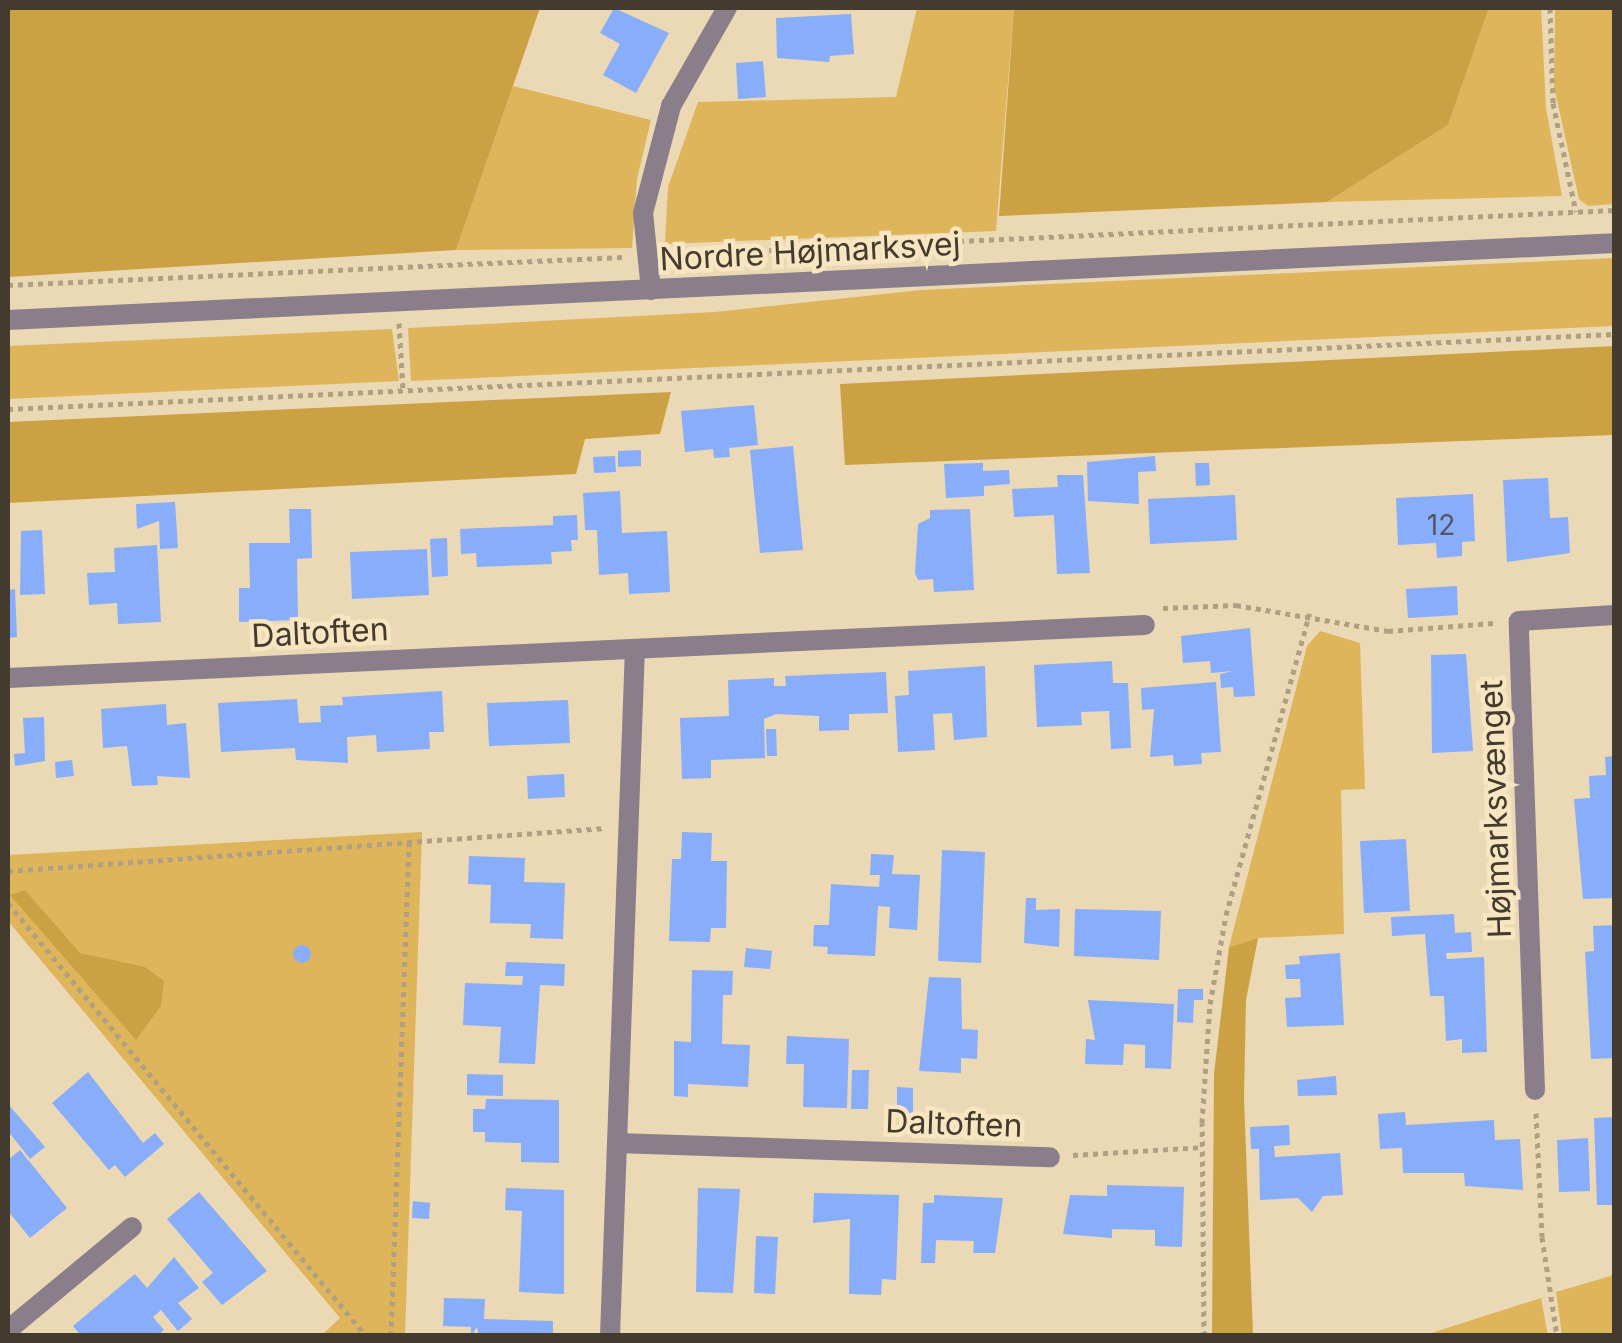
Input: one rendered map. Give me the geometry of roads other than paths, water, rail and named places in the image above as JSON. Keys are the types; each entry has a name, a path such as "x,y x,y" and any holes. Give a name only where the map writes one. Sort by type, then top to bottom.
{"street":[{"path":"652,290 643,213 671,106 727,8"},
{"name":"Nordre Højmarksvej","path":"8,320 1614,243"},
{"name":"Højmarksvænget","path":"1535,1090 1519,621 1614,615"},
{"name":"Daltoften","path":"8,678 1145,625"},
{"path":"610,1336 635,649"},
{"name":"Daltoften","path":"616,1143 1050,1157"},
{"path":"8,1330 132,1227"}]}
